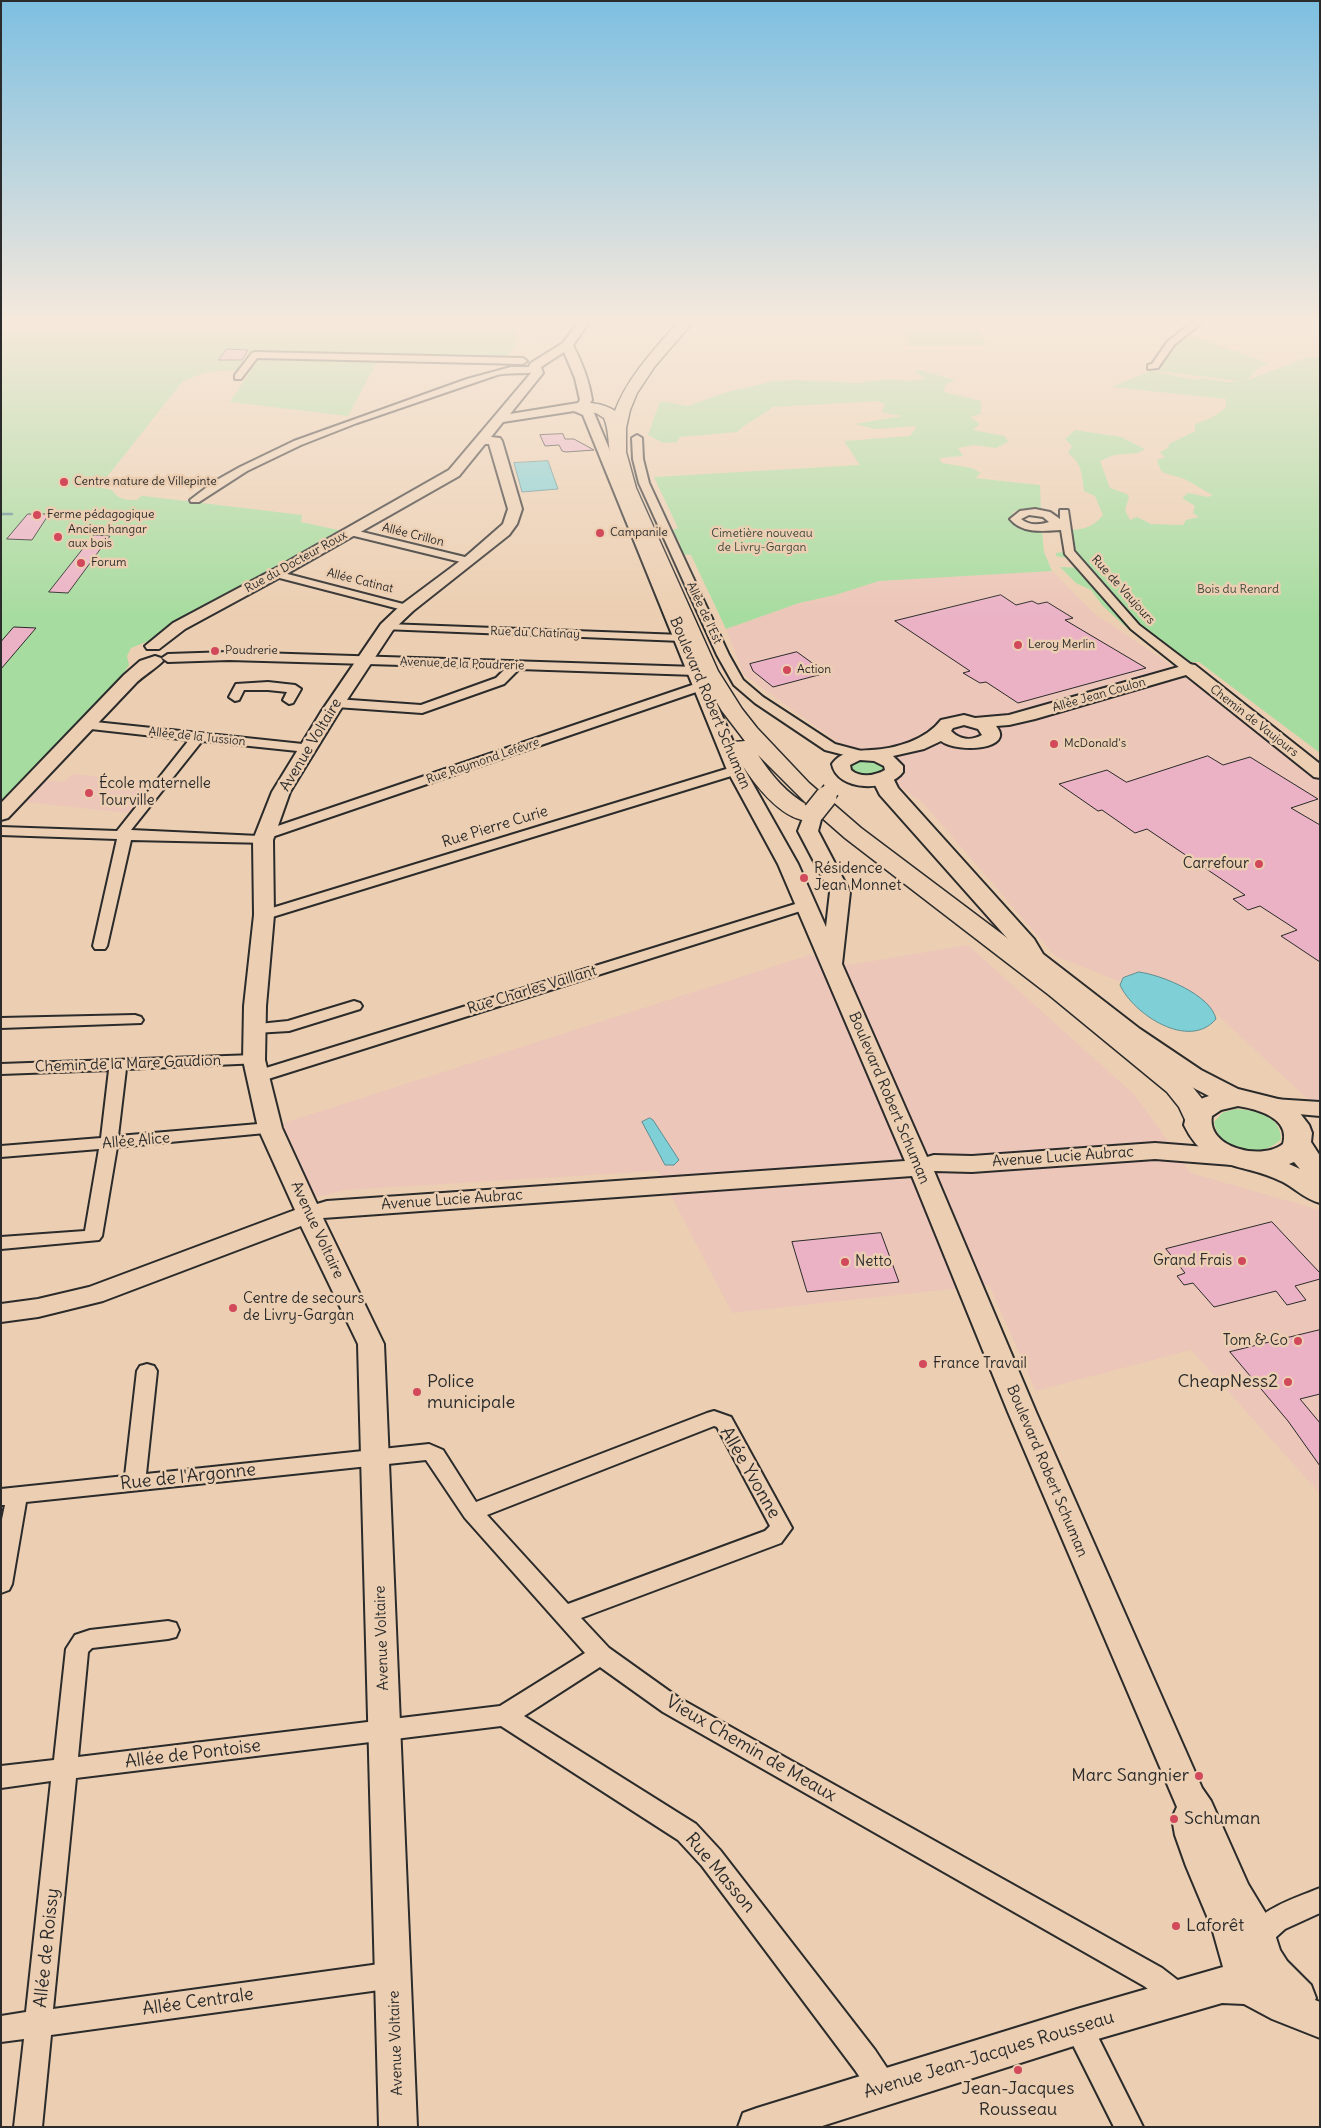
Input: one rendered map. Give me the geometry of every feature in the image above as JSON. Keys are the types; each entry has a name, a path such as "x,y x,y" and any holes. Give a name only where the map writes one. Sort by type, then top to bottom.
{"highway":[{"path":"613,420 614,429 618,435"},
{"path":"620,420 617,447 628,488 697,647 705,682 716,696 740,743 784,802 811,819"},
{"path":"630,420 627,434 626,456 637,488 719,670 729,688 760,731 808,783 857,826 1033,958"},
{"path":"705,682 749,733 801,788 853,833 1058,989 1177,1086 1193,1106 1197,1120"}],"main road":[{"path":"892,764 886,788 1025,944 1033,958 1144,1044 1200,1082 1238,1098 1273,1106 1305,1130"},
{"path":"1238,1098 1211,1104 1202,1110 1197,1120 1199,1132 1206,1142 1218,1150 1294,1176 1320,1194"},
{"path":"1244,1159 1271,1160 1284,1157 1293,1151 1305,1130"},
{"path":"1305,1130 1303,1155 1320,1172"}],"street":[{"path":"195,500 230,476 292,447 360,420"},
{"name":"Rue du Docteur Roux","path":"1,814 130,679 160,654 172,637 198,617 454,473 499,420"},
{"name":"Boulevard Robert Schuman","path":"591,420 682,638 705,682 736,770 788,864 919,1168 1189,1808 1224,1898 1239,1920 1258,1934"},
{"name":"Avenue Voltaire","path":"398,2127 386,1730 371,1344 308,1214 270,1128 257,1068 255,1006 264,916 264,838 281,792 307,748 387,627 407,608 504,532 510,524 515,509 495,441 487,436"},
{"name":"Allée de l'Est","path":"637,438 638,459 644,483 731,672 738,682 759,700 830,747 867,755"},
{"path":"1048,526 1054,524 1055,520 1046,514 1024,513 1018,515 1015,519 1030,527 1066,527"},
{"name":"Rue de Vaujours","path":"1046,514 1064,513 1069,552 1135,627 1189,669"},
{"name":"Allée Crillon","path":"350,532 469,561"},
{"name":"Allée Catinat","path":"276,574 407,608"},
{"name":"Rue du Chatinay","path":"387,627 682,638"},
{"name":"Avenue de la Poudrerie","path":"160,654 515,666 705,682"},
{"path":"268,686 282,658"},
{"path":"336,703 422,709 500,681 515,666"},
{"name":"Allée Jean Coulon","path":"892,764 942,738 968,744 980,743 989,739 992,734 985,727 1189,669"},
{"name":"Chemin de Vaujours","path":"1189,669 1320,773"},
{"name":"Rue Raymond Lefèvre","path":"264,838 705,682"},
{"path":"234,698 240,687 268,686 295,689 289,700"},
{"name":"Allée de la Tussion","path":"86,725 307,748"},
{"path":"100,946 124,842 126,825 199,736"},
{"name":"Allée de l'Est","path":"830,747 842,766"},
{"path":"832,788 832,783 848,758 867,755 892,764"},
{"path":"842,766 846,775 868,781 892,764"},
{"name":"Rue Pierre Curie","path":"264,916 736,770"},
{"path":"832,965 840,906 840,892 811,819 832,788 845,781 857,779"},
{"path":"1,831 124,836 264,838"},
{"path":"807,909 826,913 840,906"},
{"name":"Rue Charles Vaillant","path":"257,1068 807,909"},
{"path":"255,1028 289,1026 354,1006"},
{"path":"1,1022 135,1020"},
{"path":"1,1243 94,1236 109,1143 118,1065"},
{"name":"Chemin de la Mare Gaudion","path":"1,1069 118,1065 257,1068"},
{"path":"1273,1106 1320,1108"},
{"name":"Avenue Lucie Aubrac","path":"1155,1150 1180,1141 1189,1134 1197,1120"},
{"name":"Allée Alice","path":"1,1152 270,1128"},
{"name":"Avenue Lucie Aubrac","path":"1,1313 38,1308 94,1295 308,1214 347,1207 919,1168 937,1173 956,1172 972,1164 1155,1150 1244,1159"},
{"path":"135,1483 147,1371"},
{"name":"Allée Yvonne","path":"472,1512 714,1418 724,1422 781,1528 773,1537 566,1614"},
{"name":"Vieux Chemin de Meaux","path":"375,1457 429,1452 436,1456 472,1512 601,1655 671,1705 1154,1977 1181,1999"},
{"name":"Rue de l'Argonne","path":"9,1497 375,1457"},
{"path":"1,1584 9,1497"},
{"name":"Allée de Roissy","path":"28,2127 77,1649 83,1642 90,1639 168,1630"},
{"path":"386,1730 504,1716 601,1655"},
{"name":"Rue Masson","path":"504,1716 687,1832 711,1858 865,2060 883,2087"},
{"name":"Allée de Pontoise","path":"1,1777 386,1730"},
{"name":"Boulevard Robert Schuman","path":"1189,1808 1192,1839 1235,1944 1238,1980"},
{"path":"1258,1934 1264,1958 1274,1973 1312,2011 1305,2015 1238,1980 1258,1934 1272,1924 1320,1900"},
{"name":"Allée Centrale","path":"1,2029 394,1976"},
{"name":"Avenue Jean-Jacques Rousseau","path":"757,2127 1077,2027 1181,1999 1238,1980"},
{"path":"1077,2027 1088,2044 1129,2127"}],"shaded area":[{"path":"1052,571 1094,613 1197,683 1320,782 1320,1111 1196,995 1170,980 1123,978 1118,981 1055,956 924,804 744,675 726,629 799,603 835,595 879,581"},
{"name":"École maternelle Tourville","path":"72,774 153,783 128,813 24,802 45,780 64,782"},
{"path":"968,945 1135,1095 1191,1173 1320,1210 1320,1494 1191,1350 1036,1391 989,1285 732,1313 658,1171 346,1190 309,1199 274,1126 809,955 849,965"}],"green space":[{"path":"1,420 152,420 99,487 112,490 120,498 126,499 137,500 144,496 302,515 301,522 343,531 177,621 151,640 131,648 127,656 129,665 124,673 1,802"},
{"name":"Cimetière nouveau de Livry-Gargan","path":"653,420 754,420 737,432 680,437 677,442 663,443 648,435"},
{"name":"Cimetière nouveau de Livry-Gargan","path":"877,420 975,420 980,424 973,430 1005,436 1008,442 996,448 974,445 958,448 963,456 939,458 942,463 972,468 981,473 975,478 1040,485 1041,509 1025,509 1012,512 1014,514 1010,519 1017,524 1014,526 1027,530 1042,531 1044,552 1052,571 879,581 835,595 799,603 726,629 691,555 680,554 680,542 670,531 678,528 654,477 860,465 844,441 910,436 917,426 875,429 855,424"},
{"name":"Bois du Renard","path":"1205,420 1320,420 1320,753 1199,662 1171,662 1126,627 1103,606 1091,590 1076,583 1060,567 1084,568 1076,560 1056,556 1056,553 1069,551 1066,530 1086,527 1095,523 1103,515 1095,496 1084,491 1079,465 1068,453 1072,446 1065,439 1075,430 1121,437 1145,449 1138,453 1114,455 1100,461 1110,488 1127,494 1129,497 1125,510 1130,520 1137,517 1151,524 1183,525 1186,520 1199,517 1193,513 1195,506 1182,498 1188,493 1208,497 1213,495 1185,479 1161,471 1157,460 1165,457 1160,452 1168,448 1169,444 1195,431 1195,424"},
{"path":"870,758 889,769 880,775 871,777 855,772 850,766 854,761"},
{"path":"1235,1109 1265,1115 1276,1124 1280,1131 1281,1139 1263,1149 1242,1149 1232,1146 1217,1132 1214,1122 1222,1113"}],"water":[{"path":"548,461 558,489 522,492 514,463"},
{"path":"1139,972 1160,977 1196,994 1212,1010 1216,1019 1205,1028 1191,1031 1177,1030 1149,1017 1127,996 1120,985 1123,978"},
{"path":"650,1118 679,1160 674,1165 665,1165 642,1122"}],"building":[{"path":"563,434 565,439 574,439 594,450 562,451 559,445 545,446 540,435"},
{"path":"28,514 49,514 32,540 7,539"},
{"path":"94,535 110,536 68,593 49,592"},
{"name":"Leroy Merlin","path":"1001,595 1016,605 1032,601 1038,604 1047,602 1073,618 1065,620 1146,668 1018,703 986,682 980,683 963,673 970,671 895,621"},
{"path":"14,627 36,628 1,669 1,642"},
{"name":"Action","path":"797,652 826,673 773,687 753,671 750,664"},
{"name":"Carrefour","path":"1208,756 1223,765 1250,757 1318,799 1291,808 1320,825 1320,962 1281,936 1297,930 1260,906 1248,910 1233,899 1245,895 1147,829 1135,833 1102,810 1098,811 1059,784 1107,770 1126,782"},
{"name":"Grand Frais","path":"1272,1222 1320,1273 1320,1279 1295,1286 1306,1300 1287,1305 1276,1291 1214,1307 1193,1283 1184,1285 1177,1276 1185,1273 1166,1249"},
{"name":"Netto","path":"881,1233 899,1282 807,1292 792,1242"},
{"path":"1320,1330 1320,1394 1300,1399 1320,1423 1320,1466 1288,1421 1230,1352"}],"waterway":[{"path":"1,514 12,514"}],"place":[{"name":"Centre nature de Villepinte","path":"64,482"},
{"name":"Ferme pédagogique","path":"37,515"},
{"name":"Campanile","path":"600,533"},
{"name":"Ancien hangar aux bois","path":"58,537"},
{"name":"Forum","path":"81,563"},
{"name":"Leroy Merlin","path":"1018,645"},
{"name":"Poudrerie","path":"215,651"},
{"name":"Action","path":"787,670"},
{"name":"McDonald's","path":"1054,744"},
{"name":"École maternelle Tourville","path":"89,793"},
{"name":"Carrefour","path":"1259,864"},
{"name":"Résidence Jean Monnet","path":"804,878"},
{"name":"Grand Frais","path":"1242,1261"},
{"name":"Netto","path":"845,1262"},
{"name":"Centre de secours de Livry-Gargan","path":"233,1308"},
{"name":"Tom & Co","path":"1298,1341"},
{"name":"France Travail","path":"923,1364"},
{"name":"CheapNess2","path":"1288,1382"},
{"name":"Police municipale","path":"417,1392"},
{"name":"Marc Sangnier","path":"1199,1776"},
{"name":"Schuman","path":"1174,1819"},
{"name":"Laforêt","path":"1176,1926"},
{"name":"Jean-Jacques Rousseau","path":"1018,2070"}]}
